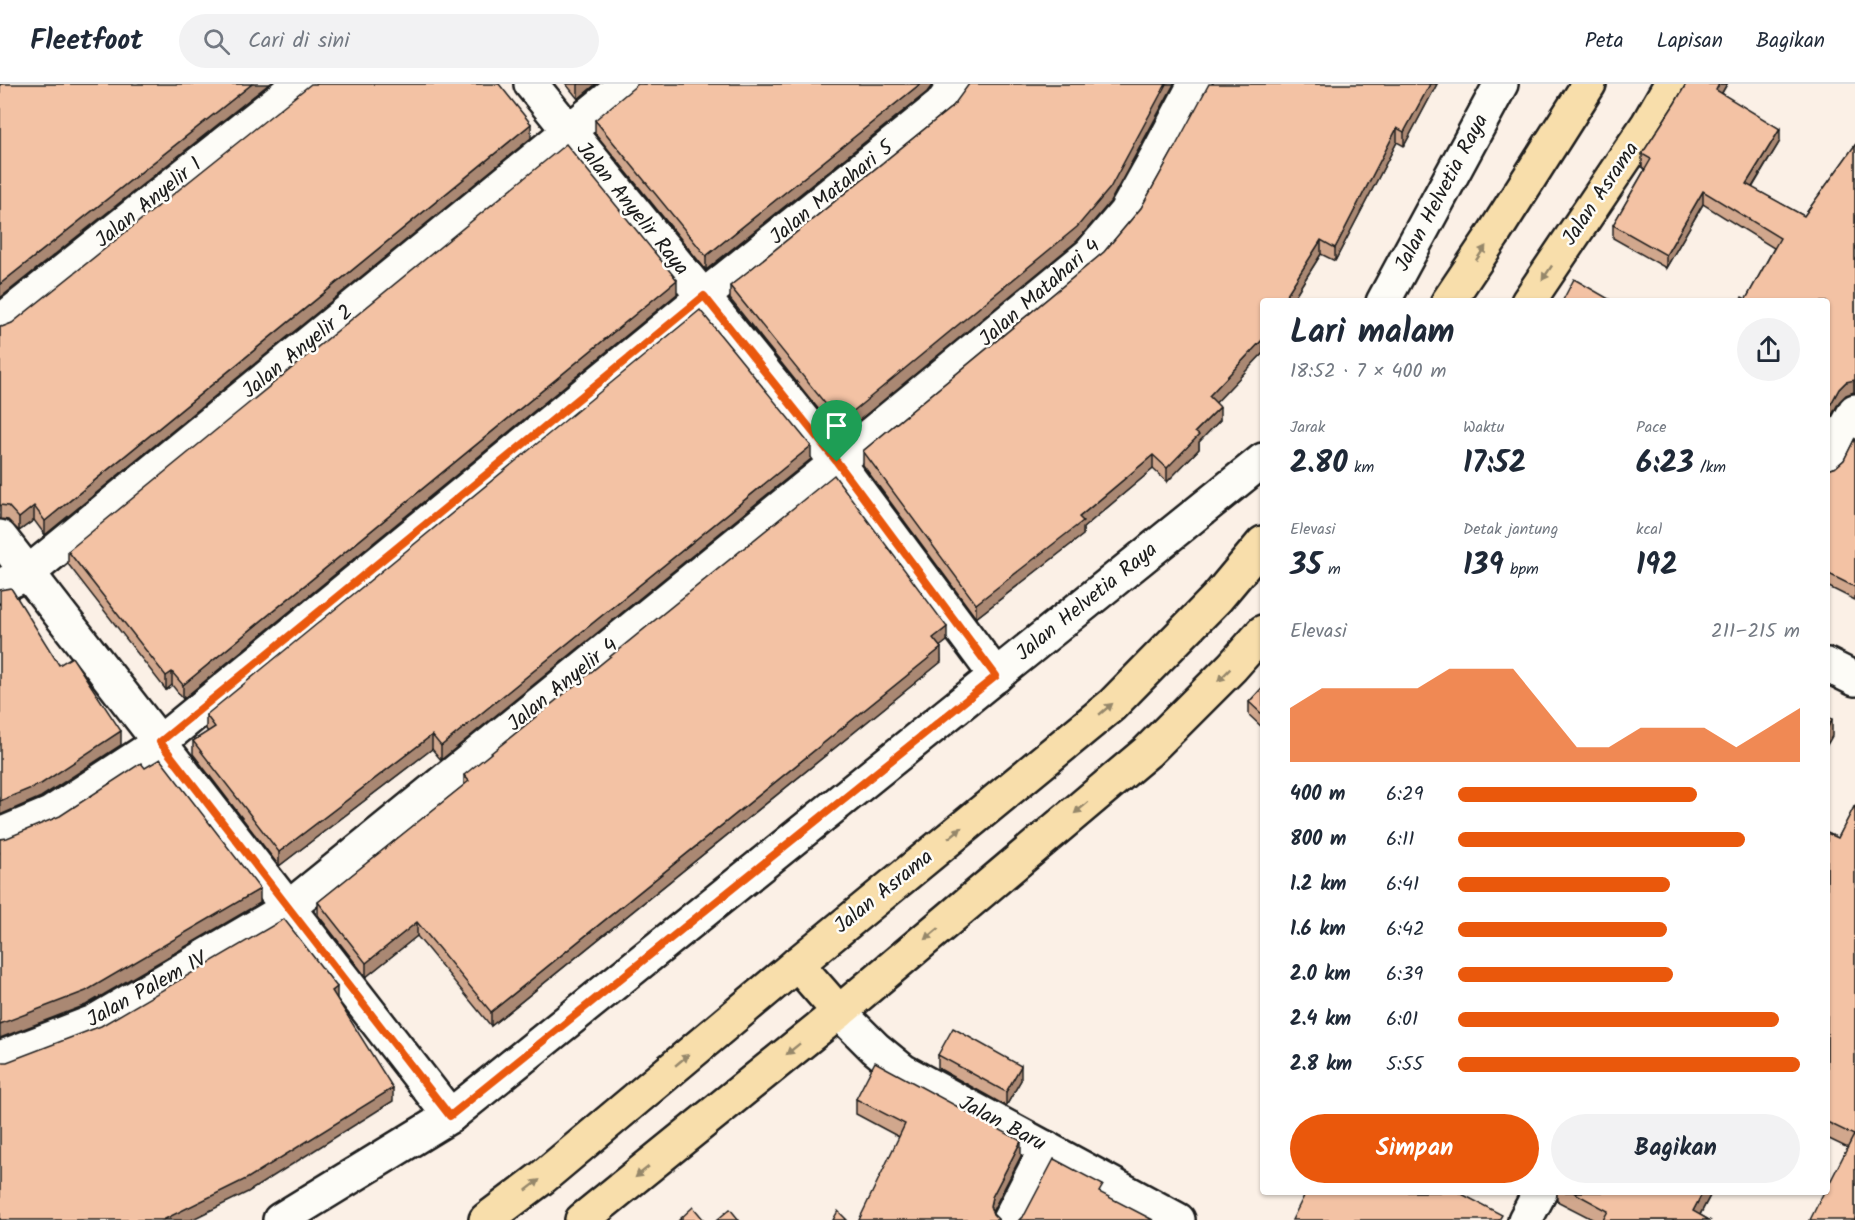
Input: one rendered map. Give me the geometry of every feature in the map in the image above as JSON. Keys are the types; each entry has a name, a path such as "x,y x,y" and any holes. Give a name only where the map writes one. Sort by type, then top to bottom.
{"highway":[{"path":"1451,298 1494,235 1589,84"},
{"name":"Jalan Asrama","path":"1531,298 1648,124 1671,84"},
{"name":"Jalan Asrama","path":"486,1220 543,1177 796,964 1112,705 1217,598 1260,547"},
{"path":"582,1220 839,1012 1147,752 1232,667 1260,635"},
{"path":"796,964 839,1012"}],"street":[{"name":"Jalan Anyelir 1","path":"0,322 299,84"},
{"name":"Jalan Anyelir Raya","path":"531,84 837,462 996,676"},
{"name":"Jalan Anyelir 2","path":"14,579 626,84"},
{"name":"Jalan Matahari 5","path":"0,835 50,814 160,742 941,105 956,84"},
{"name":"Jalan Matahari 4","path":"837,462 1090,254 1125,213 1195,84"},
{"name":"Jalan Helvetia Raya","path":"1385,298 1501,84"},
{"path":"1830,458 1855,411"},
{"name":"Jalan Anyelir 4","path":"288,908 837,462"},
{"name":"Jalan Helvetia Raya","path":"280,1220 450,1116 1260,462"},
{"path":"0,537 14,579 160,742 450,1116"},
{"path":"1830,666 1855,679"},
{"name":"Jalan Palem IV","path":"0,1058 94,1022 288,908"},
{"name":"Jalan Baru","path":"839,1012 875,1048 903,1071 1178,1220"},
{"path":"1009,1220 1046,1148"},
{"path":"1525,1220 1538,1195"}],"building":[{"path":"0,84 252,84 0,284"},
{"path":"311,84 499,84 531,124 45,521 34,506 19,518 8,506 0,505 0,326 12,323"},
{"path":"638,84 920,84 706,256 595,120"},
{"path":"969,84 1166,84 1110,188 1077,227 840,422 730,286 953,106"},
{"path":"1209,84 1430,84 1404,132 1397,128 1335,248 1321,240 1285,298 1260,298 1260,342 1209,396 1220,407 1195,432 1199,435 1167,468 1153,455 1079,517 1083,521 976,604 863,451 1104,252 1141,208"},
{"path":"1686,84 1719,84 1716,90 1780,129 1746,184 1804,216 1855,145 1855,380 1846,382 1839,389 1830,406 1830,298 1747,298 1780,238 1703,191 1666,255 1613,225 1651,159 1642,154"},
{"path":"566,144 677,280 183,685 172,672 166,676 68,551"},
{"path":"1574,279 1607,298 1564,298"},
{"path":"700,310 811,446 441,746 432,735 279,852 193,741 215,727 206,715"},
{"path":"1855,438 1855,587 1830,574 1830,469 1844,460"},
{"path":"834,475 947,627 933,638 941,648 491,1012 417,922 366,963 318,902 469,781 464,775"},
{"path":"11,588 59,665 72,657 121,731 41,784 0,801 0,590"},
{"path":"1260,690 1260,712 1249,702"},
{"path":"160,759 260,889 86,991 0,1024 0,839 60,816 141,763 145,768"},
{"path":"1855,805 1855,1220 1810,1220 1822,1195 1830,1195 1830,1182 1854,1135 1830,1123 1830,834 1838,838"},
{"path":"284,919 337,987 332,991 393,1088 248,1178 163,1220 0,1220 0,1062 7,1062 101,1026"},
{"path":"953,1028 1021,1066 1006,1092 938,1055"},
{"path":"875,1062 1021,1141 992,1197 990,1206 993,1214 999,1220 859,1220 905,1124 856,1099"},
{"path":"1054,1159 1103,1185 1099,1192 1153,1220 1019,1220 1025,1214"},
{"path":"1304,1195 1464,1195 1502,1215 1499,1220 1292,1220"},
{"path":"1579,1195 1701,1195 1693,1211 1709,1220 1603,1220 1608,1211"},
{"path":"693,1207 704,1220 679,1220"},
{"path":"730,1209 739,1220 717,1220"},
{"path":"838,1211 847,1220 833,1220"}],"route":[{"path":"704,296 837,462 996,676 450,1116 160,742 704,296"}]}
